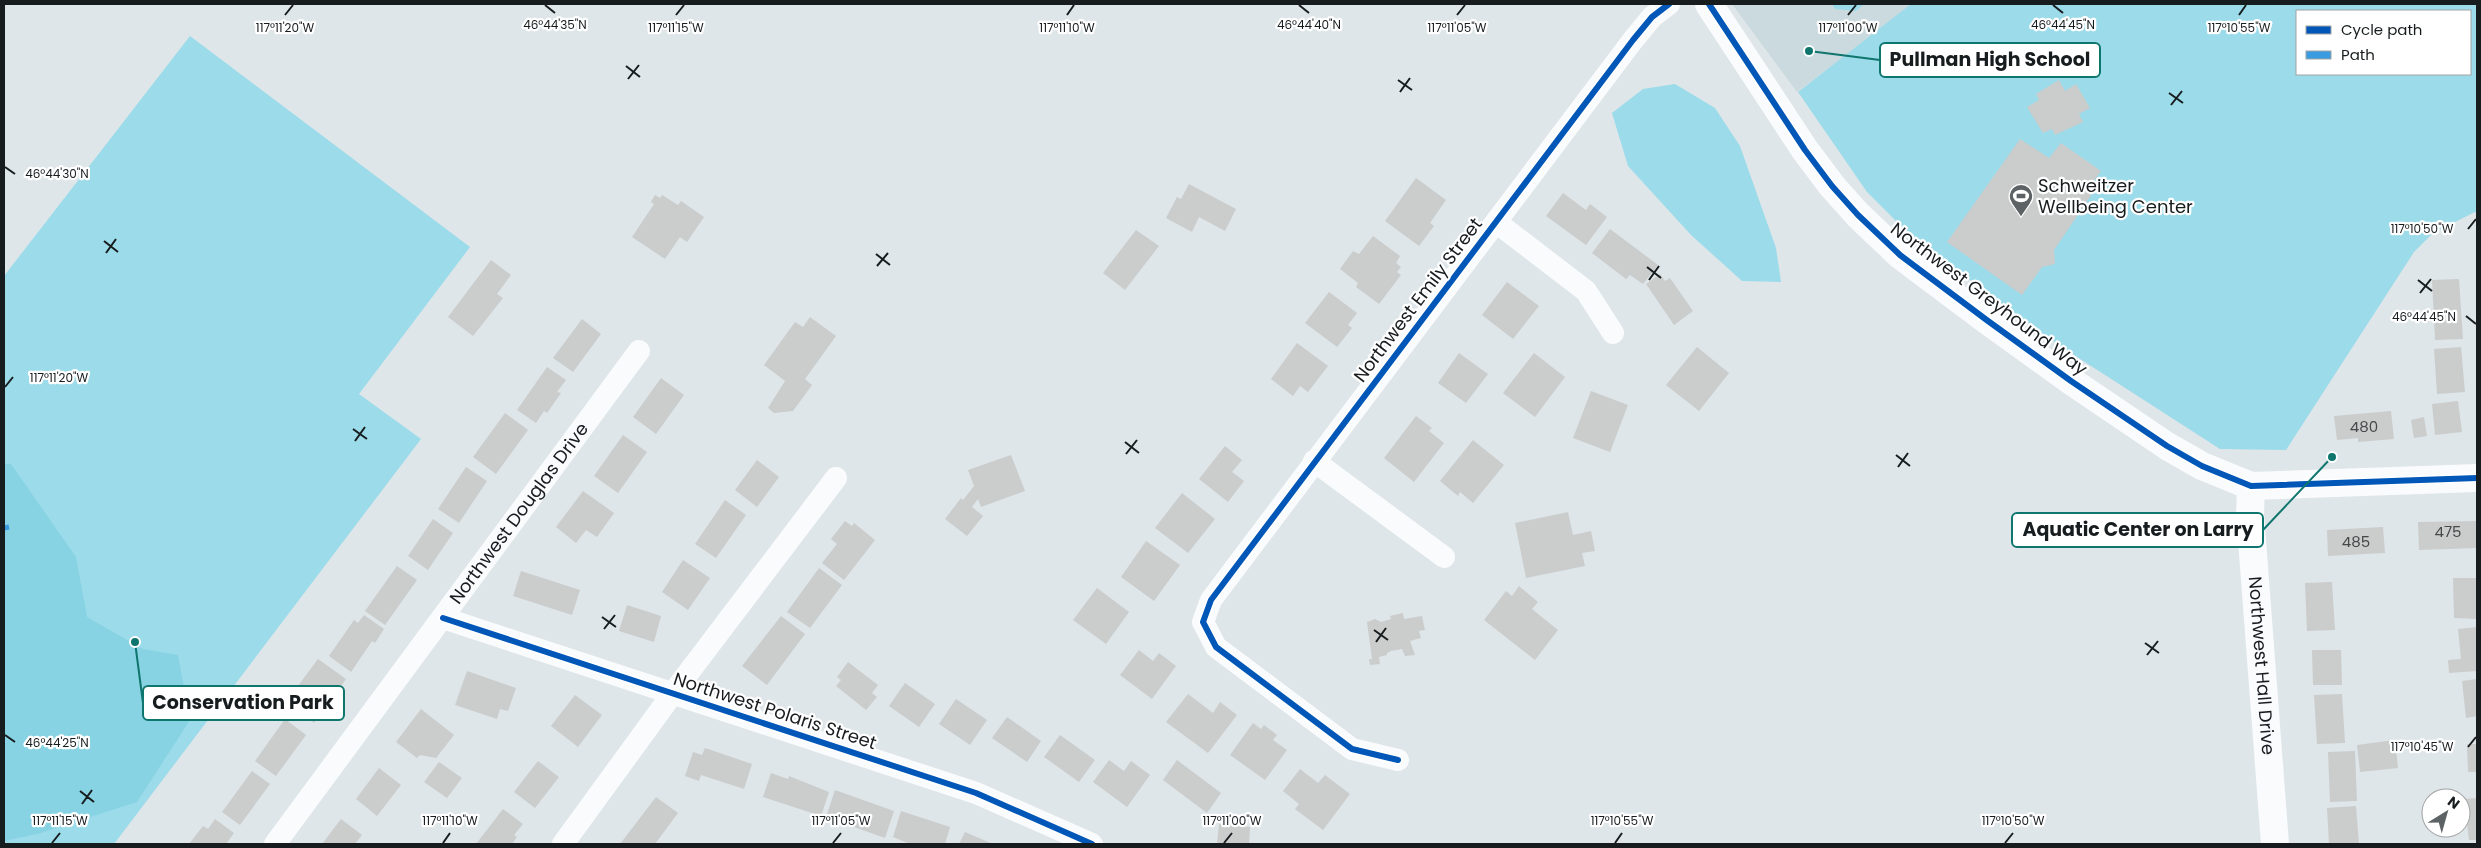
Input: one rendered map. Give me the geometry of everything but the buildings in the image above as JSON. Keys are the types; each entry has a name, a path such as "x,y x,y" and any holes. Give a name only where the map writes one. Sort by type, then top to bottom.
{"street":[{"name":"Northwest Emily Street","path":"1398,760 1352,749 1216,647 1203,622 1211,600 1314,461 1633,40 1652,17 1669,4"},
{"name":"Northwest Greyhound Way","path":"1709,4 1805,150 1832,186 1900,255 1988,321 2131,423 2202,466 2251,486"},
{"path":"1496,222 1586,291 1613,334"},
{"name":"Northwest Douglas Drive","path":"275,844 639,351"},
{"path":"1314,461 1444,557"},
{"path":"563,844 673,693 836,478"},
{"path":"2251,486 2477,478"},
{"name":"Northwest Hall Drive","path":"2251,486 2250,514 2275,844"},
{"name":"Northwest Polaris Street","path":"443,618 976,793 1092,844"}],"shaded area":[{"path":"1732,4 1914,4 1797,92"},
{"path":"1832,4 1864,4 1856,11 1835,9"},
{"path":"1911,4 2477,4 2477,211 2433,233 2414,252 2286,450 2220,449 2060,346 1925,247 1867,192 1798,92"},
{"path":"190,36 470,247 359,394 421,439 114,844 4,844 4,276"},
{"path":"1675,84 1715,108 1740,146 1776,248 1781,282 1742,281 1691,235 1628,166 1612,113 1643,89"},
{"path":"4,464 11,464 76,557 87,617 143,649 178,655 190,720 137,802 41,833 4,841"}],"marked path":[{"path":"4,528 9,527"}],"cycle path":[{"path":"1398,760 1352,749 1216,647 1203,622 1211,600 1633,40 1652,17 1669,4"},
{"path":"1709,4 1805,150 1832,186 1858,215 1900,255 1988,321 2071,381 2167,446 2202,466 2251,486 2477,478"},
{"path":"443,618 976,793 1092,844"}],"place":[{"name":"Pullman High School","path":"1809,51"},
{"name":"Schweitzer Wellbeing Center","path":"2021,217"},
{"name":"Aquatic Center on Larry","path":"2332,457"},
{"name":"Conservation Park","path":"135,642"}]}
